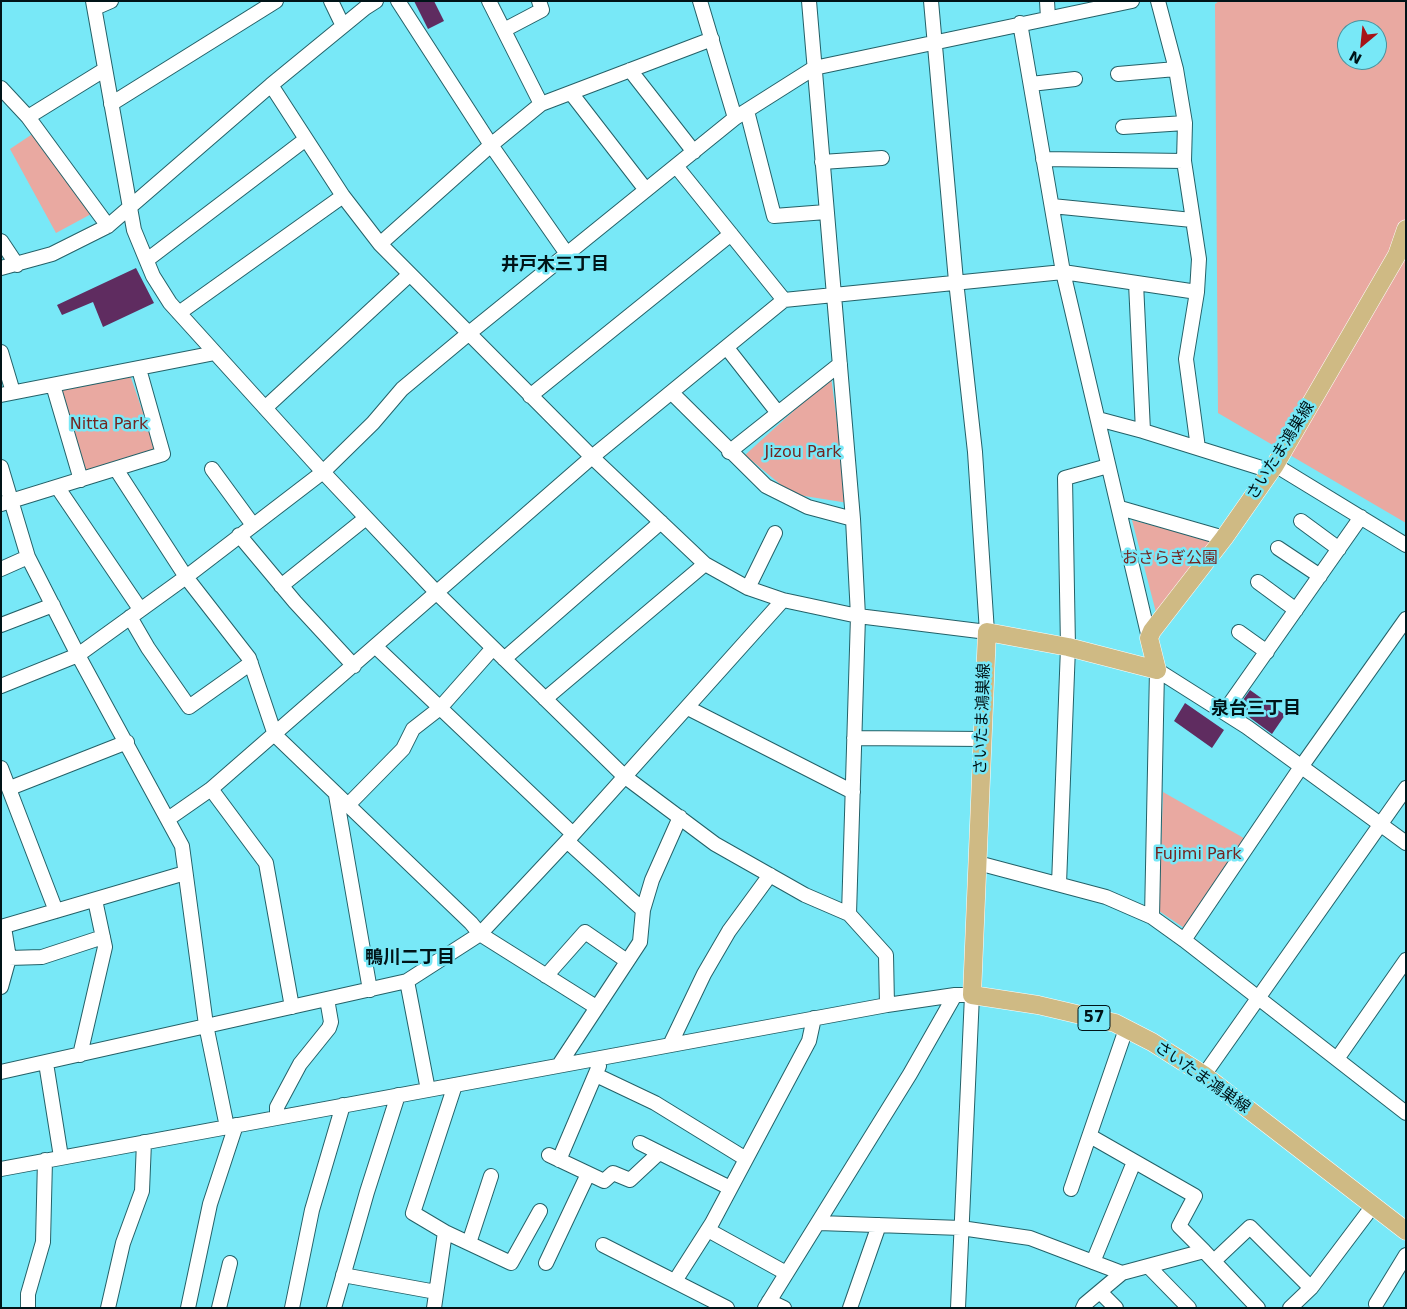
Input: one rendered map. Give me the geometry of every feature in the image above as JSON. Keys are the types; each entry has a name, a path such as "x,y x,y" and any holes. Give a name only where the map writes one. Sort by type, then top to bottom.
{"main road":[{"name":"さいたま鴻巣線","path":"1149,638 1224,538 1273,468 1398,254 1406,229"},
{"name":"さいたま鴻巣線","path":"987,632 972,995 1038,1005 1115,1023 1152,1042 1204,1075 1406,1232"},
{"path":"987,632 1068,647 1158,670"},
{"path":"1149,638 1158,670"}],"street":[{"path":"111,1 94,5 129,208 134,230 146,260 162,290 179,313 322,472 438,594 624,776 715,844 805,895 849,914 886,955 887,1005"},
{"path":"111,104 276,1"},
{"path":"332,1 343,26"},
{"path":"1,268 52,254 108,226 271,85 376,1"},
{"path":"398,1 491,144 567,254"},
{"path":"489,1 541,104"},
{"path":"504,30 542,10 539,1"},
{"path":"700,1 735,118"},
{"path":"809,1 832,294 853,519 858,616 849,914"},
{"path":"271,85 343,196 380,244 530,396 705,564 748,588 783,600 858,616 987,632 974,452 956,282 931,1"},
{"path":"1047,1 1048,18"},
{"path":"1,686 78,655 186,577 322,472 373,424 402,388 468,334 735,118 814,68 1020,23 1132,1"},
{"path":"1158,1 1176,69 1184,123 1184,161 1199,259 1197,292 1186,359 1198,448"},
{"path":"1020,23 1063,272 1108,466 1120,508 1149,638"},
{"path":"380,244 491,144 541,104 712,39"},
{"path":"1118,74 1176,69"},
{"path":"28,117 104,70"},
{"path":"630,70 694,152"},
{"path":"1031,84 1075,79"},
{"path":"1,88 28,117 108,226"},
{"path":"571,92 646,190"},
{"path":"747,110 774,216 826,212"},
{"path":"1123,127 1184,123"},
{"path":"146,260 306,139"},
{"path":"822,162 882,158"},
{"path":"1044,159 1184,161"},
{"path":"676,166 784,300"},
{"path":"179,313 343,196"},
{"path":"1052,206 1192,220"},
{"path":"530,396 731,234"},
{"path":"1,241 17,264"},
{"path":"168,819 211,789 438,594 592,457 672,394 784,300 1063,272 1197,292"},
{"path":"265,408 409,275"},
{"path":"1136,283 1143,431"},
{"path":"727,348 778,413"},
{"path":"1,352 7,393 215,353"},
{"path":"730,452 840,364"},
{"path":"6,503 163,454 139,369"},
{"path":"53,385 81,480"},
{"path":"672,394 766,486 808,507 853,519"},
{"path":"1098,419 1273,468 1362,517 1406,545"},
{"path":"1059,884 1068,647 1065,478 1108,466"},
{"path":"1,467 6,503 28,557 78,655 182,846 206,1026 231,1126 210,1204 188,1308"},
{"path":"116,469 186,577 251,663 275,735 471,923 480,934 596,1007"},
{"path":"212,469 253,524"},
{"path":"58,488 135,613 148,648 189,707 251,663"},
{"path":"1120,508 1224,538"},
{"path":"1224,712 1362,517"},
{"path":"281,586 366,518"},
{"path":"1301,521 1339,549"},
{"path":"504,659 661,522"},
{"path":"748,588 775,533"},
{"path":"239,535 281,586 354,666"},
{"path":"1278,548 1320,576"},
{"path":"1,569 28,557"},
{"path":"545,699 705,564"},
{"path":"1258,582 1296,610"},
{"path":"1,1072 407,981 480,934 688,708 783,600"},
{"path":"1,626 53,605"},
{"path":"1184,940 1301,767 1406,619"},
{"path":"1239,632 1267,652"},
{"path":"376,648 440,708 643,910"},
{"path":"348,805 403,750 413,729 440,708 494,648"},
{"path":"1158,670 1224,712 1406,843"},
{"path":"1152,917 1158,670"},
{"path":"688,708 853,792"},
{"path":"854,738 983,739"},
{"path":"10,788 126,742"},
{"path":"1,768 56,912"},
{"path":"1204,1075 1406,788"},
{"path":"211,789 266,863 292,1007"},
{"path":"336,795 370,990"},
{"path":"559,1065 640,942 643,910 652,880 680,818"},
{"path":"978,863 1106,897 1152,917 1406,1113"},
{"path":"1,988 9,958 2,927 185,874"},
{"path":"670,1045 704,974 729,932 770,875"},
{"path":"80,1055 105,947 95,900"},
{"path":"546,976 585,932 627,961"},
{"path":"9,958 42,957 103,937"},
{"path":"1337,1059 1406,960"},
{"path":"407,981 428,1090"},
{"path":"784,1308 767,1304 786,1272 820,1223 910,1074 955,995"},
{"path":"1,1168 814,1018 955,995 972,995 958,1308"},
{"path":"277,1117 277,1107 300,1064 329,1028 331,1022 327,1000"},
{"path":"675,1281 708,1230 809,1040 814,1018"},
{"path":"1071,1189 1126,1029"},
{"path":"602,1058 596,1075 554,1158 604,1182 613,1173 630,1180 659,1153"},
{"path":"46,1063 61,1157"},
{"path":"596,1075 655,1104 746,1159"},
{"path":"455,1085 413,1213 445,1232 511,1263 540,1211"},
{"path":"334,1308 367,1192 398,1095"},
{"path":"292,1308 312,1210 343,1106"},
{"path":"1090,1136 1195,1196 1179,1226 1258,1308"},
{"path":"108,1308 123,1243 142,1191 144,1142"},
{"path":"640,1144 730,1188"},
{"path":"28,1308 28,1294 43,1242 45,1160"},
{"path":"1094,1262 1134,1162"},
{"path":"546,1263 588,1174"},
{"path":"469,1243 491,1176"},
{"path":"1290,1308 1311,1288 1372,1207"},
{"path":"820,1223 961,1228 1030,1238 1122,1273"},
{"path":"850,1308 879,1225"},
{"path":"1214,1261 1250,1227 1311,1288"},
{"path":"708,1230 786,1272"},
{"path":"434,1308 445,1232"},
{"path":"603,1244 727,1308"},
{"path":"1084,1308 1122,1273 1204,1251"},
{"path":"1376,1304 1406,1255"},
{"path":"219,1308 230,1263"},
{"path":"1149,1266 1189,1308"},
{"path":"344,1275 436,1292"},
{"path":"1100,1292 1116,1308"}],"green space":[{"path":"1219,1 1406,1 1406,523 1218,413 1215,4"},
{"path":"34,133 93,213 56,233 10,149"},
{"name":"Nitta Park","path":"130,375 156,450 86,474 60,390"},
{"name":"Jizou Park","path":"831,377 848,503 792,494 745,455"},
{"name":"おさらぎ公園","path":"1132,520 1216,542 1158,620"},
{"name":"Fujimi Park","path":"1163,792 1249,841 1196,936 1159,911"}],"building":[{"path":"414,1 434,1 444,21 428,29"},
{"path":"136,268 154,303 103,327 93,302 62,315 57,305"},
{"path":"1250,690 1285,715 1272,734 1238,707"},
{"path":"1185,703 1224,730 1212,748 1174,721"}],"district":[{"name":"井戸木三丁目","path":"555,265"},
{"name":"泉台三丁目","path":"1256,709"},
{"name":"鴨川二丁目","path":"410,958"}]}
